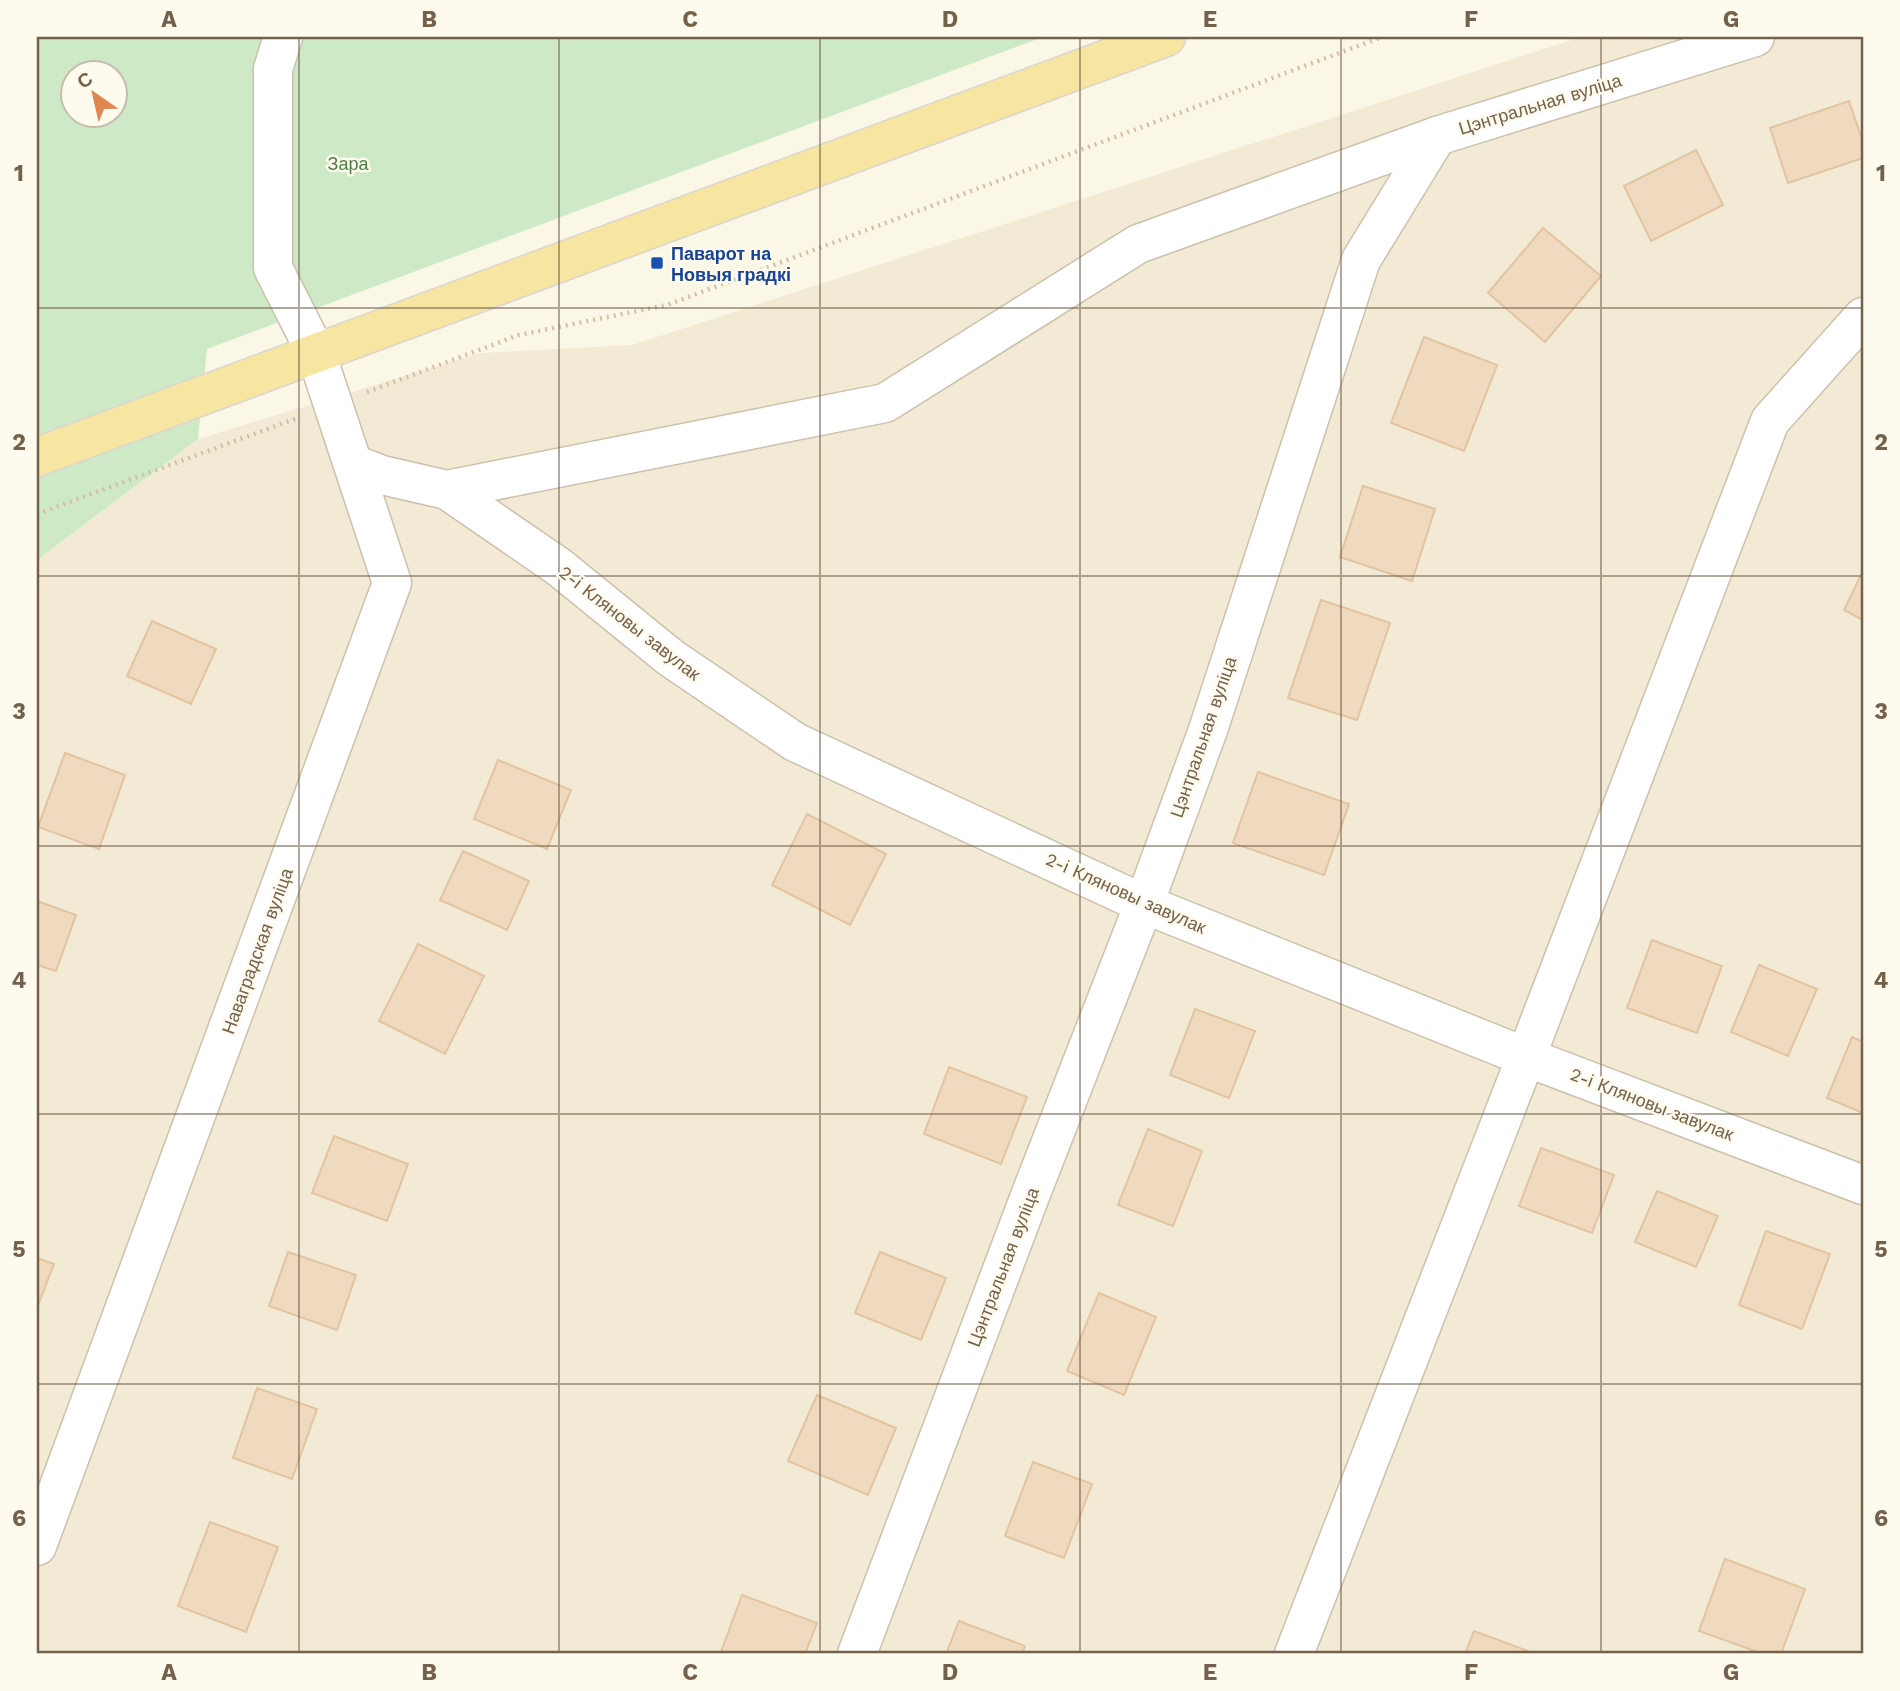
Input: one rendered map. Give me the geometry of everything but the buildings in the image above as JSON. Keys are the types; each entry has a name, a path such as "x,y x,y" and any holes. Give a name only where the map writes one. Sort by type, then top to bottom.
{"main road":[{"path":"37,457 1166,37"}],"street":[{"name":"Наваградская вуліца","path":"37,1546 393,583 316,354 273,268 273,69 283,37"},
{"name":"Цэнтральная вуліца","path":"857,1654 1208,730 1361,260 1437,136 1755,37"},
{"path":"353,464 382,475 447,490 885,403 1138,244 1437,136"},
{"path":"1294,1654 1527,1057 1770,421 1863,317"},
{"name":"2-і Кляновы завулак","path":"447,490 559,568 671,658 795,742 1144,904 1527,1057 1863,1185"}],"path":[{"path":"363,393 519,335 667,305 1382,37"},
{"path":"37,514 311,413"}],"shaded area":[{"path":"1581,37 1863,37 1863,1654 37,1654 37,560 198,439 480,353 632,345"}],"green space":[{"name":"Зара","path":"37,37 1043,37 207,349 198,439 37,560"}],"place":[{"name":"Паварот на Новыя градкі","path":"657,263"}]}
